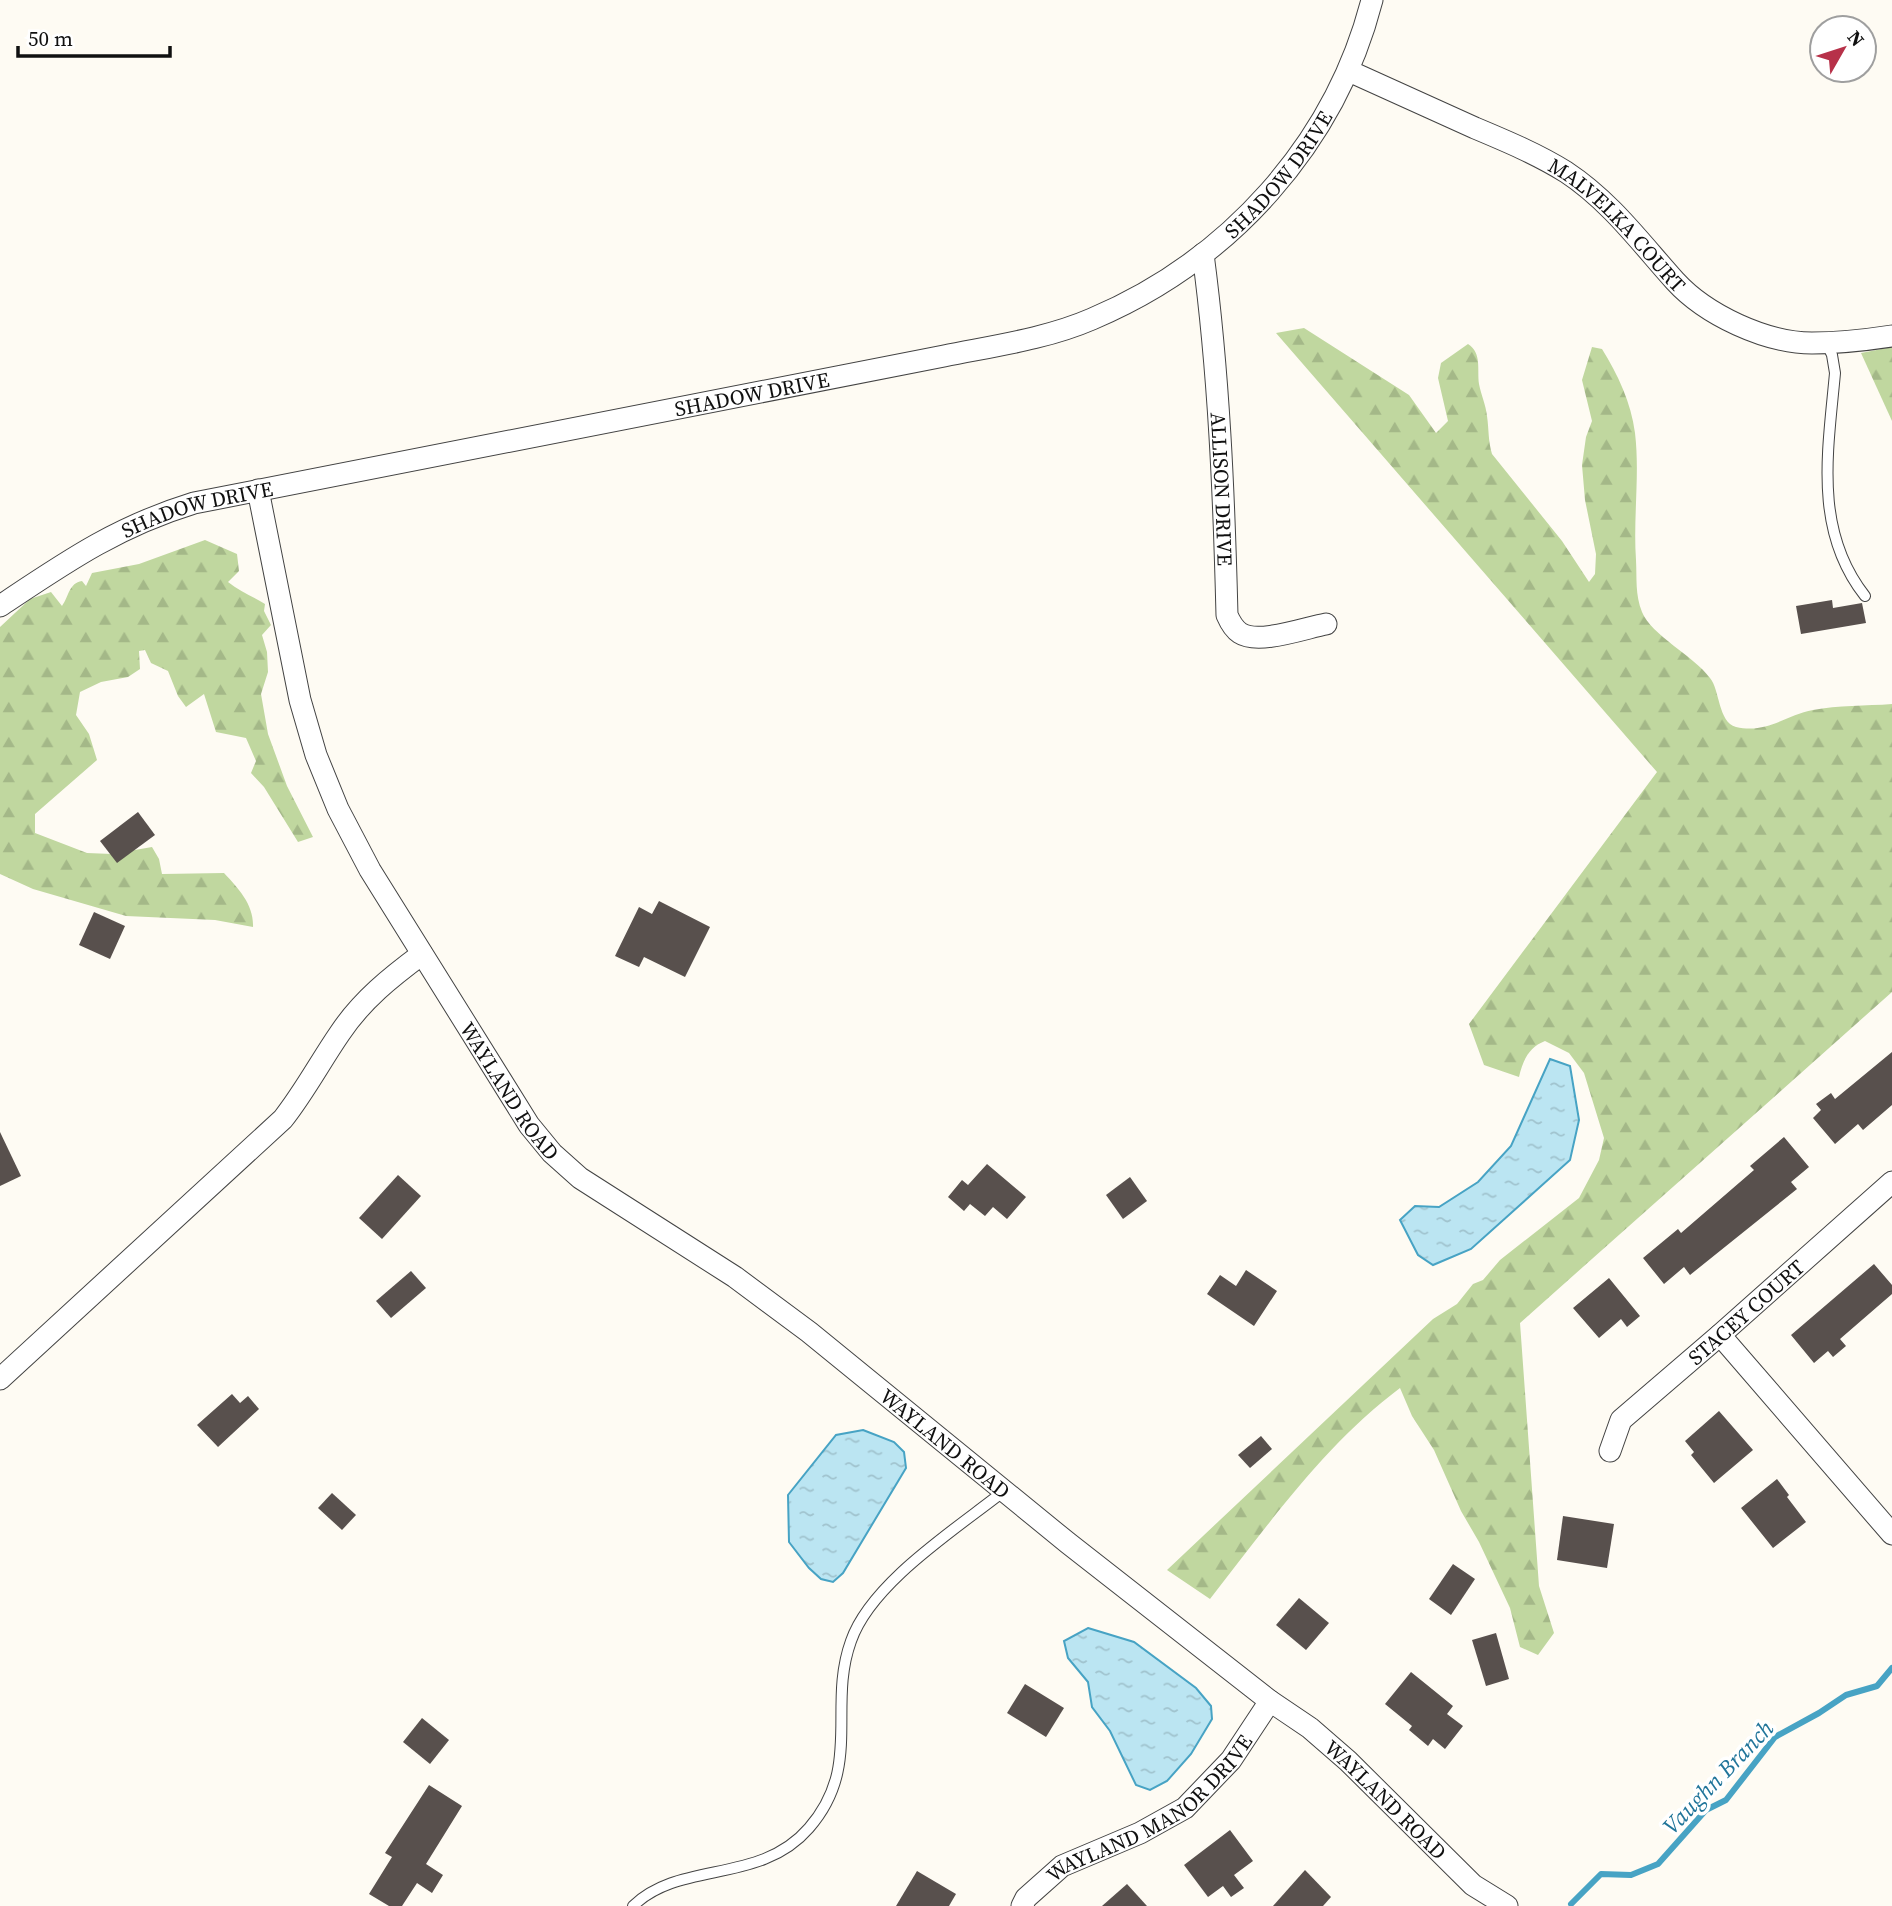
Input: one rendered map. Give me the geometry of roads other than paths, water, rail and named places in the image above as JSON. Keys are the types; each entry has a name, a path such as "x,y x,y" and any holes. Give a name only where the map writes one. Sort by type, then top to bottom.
{"street":[{"name":"SHADOW DRIVE","path":"0,606 76,555 132,525 194,503 1046,334 1091,320 1126,303 1203,254 1236,228 1261,202 1300,156 1325,117 1349,71 1372,0"},
{"name":"MALVELKA COURT","path":"1349,71 1531,152 1566,173 1599,197 1677,283 1701,304 1734,323 1763,334 1813,343 1892,336"},
{"name":"ALLISON DRIVE","path":"1203,254 1212,321 1224,505 1227,615 1240,634 1258,639 1326,624"},
{"name":"WAYLAND ROAD","path":"258,490 300,700 316,755 338,809 370,870 422,954 529,1125 552,1153 603,1195 734,1277 782,1312 1056,1533 1270,1701 1310,1728 1473,1885 1507,1906"},
{"path":"0,1379 283,1119 305,1091 340,1032 358,1009 389,978 422,954"},
{"name":"STACEY COURT","path":"1610,1451 1621,1420 1892,1182"},
{"path":"1720,1335 1892,1534"},
{"name":"WAYLAND MANOR DRIVE","path":"1022,1906 1026,1898 1062,1866 1140,1833 1185,1808 1231,1760 1270,1701"}],"lane":[{"path":"1826,342 1832,355 1835,373 1828,504 1832,531 1853,582 1865,596"},
{"path":"633,1906 657,1889 772,1858 792,1845 810,1828 827,1803 835,1784 843,1738 842,1680 845,1659 851,1638 863,1615 902,1572 1004,1491"}],"water":[{"path":"1550,1059 1570,1066 1579,1120 1570,1160 1471,1249 1433,1265 1418,1255 1400,1220 1415,1206 1439,1207 1478,1182 1511,1146"},
{"path":"863,1430 894,1442 904,1452 906,1468 843,1573 833,1582 821,1579 789,1542 788,1495 836,1435"},
{"path":"1088,1628 1134,1642 1196,1688 1211,1706 1212,1719 1191,1754 1167,1781 1150,1790 1136,1785 1110,1731 1092,1707 1088,1682 1068,1658 1064,1641"}],"waterway":[{"name":"Vaughn Branch","path":"1571,1904 1601,1874 1631,1875 1658,1864 1706,1810 1726,1800 1775,1737 1846,1695 1877,1686 1892,1668"}]}
